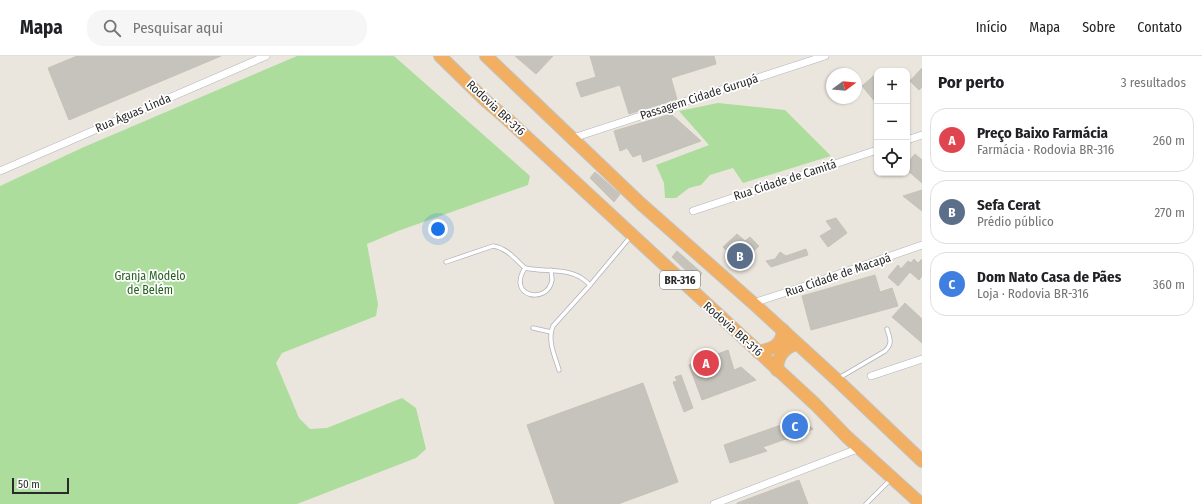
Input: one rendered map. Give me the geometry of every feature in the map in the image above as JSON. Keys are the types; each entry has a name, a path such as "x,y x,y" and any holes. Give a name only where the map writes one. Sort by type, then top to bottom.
{"highway":[{"name":"Rodovia BR-316","path":"440,56 486,101 507,118 921,504"},
{"name":"BR-316","path":"486,56 640,203 753,303 922,461"},
{"path":"758,352 771,349 777,344 781,338 782,330"},
{"path":"777,370 778,361 781,354 790,345 797,344"}],"street":[{"name":"Rua Águas Linda","path":"0,170 266,56"},
{"name":"Passagem Cidade Gurupá","path":"573,138 825,56"},
{"path":"910,139 922,135"},
{"name":"Rua Cidade de Camitá","path":"693,211 874,151"},
{"name":"Rua Cidade de Macapá","path":"753,303 922,246"},
{"path":"871,376 922,359"},
{"path":"714,504 860,448"}],"lane":[{"path":"559,370 551,343 551,332 553,326 632,235"},
{"path":"446,262 493,246 500,247 507,251 525,268 572,273 590,284"},
{"path":"525,268 521,274 521,286 525,292 531,295 539,295 550,286 552,280 551,270"},
{"path":"533,328 551,332"},
{"path":"836,379 890,347 891,341 887,329"},
{"path":"866,504 892,478"}],"green space":[{"name":"Granja Modelo de Belém","path":"297,56 394,56 530,176 528,185 398,231 367,244 378,304 376,316 282,353 276,363 299,418 310,429 327,428 402,398 416,408 426,449 416,458 297,504 0,504 0,186 84,147"},
{"path":"718,103 785,110 831,156 743,183 733,168 710,175 701,185 689,188 676,198 665,198 664,183 656,165 709,145 679,111"}],"building":[{"path":"77,56 221,56 69,120 48,68"},
{"path":"515,56 553,56 536,74"},
{"path":"590,56 714,56 716,64 671,78 677,99 629,114 620,85 581,97 576,83 596,77"},
{"path":"922,68 922,87 919,90 910,81"},
{"path":"874,76 874,100 862,86"},
{"path":"671,114 701,141 643,162 641,154 633,157 627,148 620,151 614,131"},
{"path":"915,154 922,160 922,183 910,173 910,160"},
{"path":"595,172 620,194 614,202 590,178"},
{"path":"922,190 922,211 903,196"},
{"path":"836,218 847,233 828,247 820,236 832,229 826,221"},
{"path":"737,234 745,241 750,237 759,246 739,265 723,247"},
{"path":"806,249 808,255 771,267 766,261 775,259 780,252 786,256"},
{"path":"677,251 702,273 696,280 672,257"},
{"path":"914,259 918,263 922,259 922,276 919,280 910,272 898,286 888,277 898,265 901,269 908,261 911,263"},
{"path":"875,275 880,292 892,288 898,306 811,330 802,296"},
{"path":"905,303 922,319 922,343 892,317"},
{"path":"728,350 734,370 741,367 756,380 702,400 689,365"},
{"path":"681,375 693,408 684,412 673,382 677,381 675,377"},
{"path":"643,383 678,482 618,504 555,504 527,425"},
{"path":"799,417 813,429 786,440 763,447 767,451 730,463 724,445"},
{"path":"799,480 808,504 737,504 737,503"}],"place":[{"name":"Sefa Cerat","path":"740,256"},
{"name":"Preço Baixo Farmácia","path":"706,363"},
{"name":"Dom Nato Casa de Pães","path":"795,426"}]}
